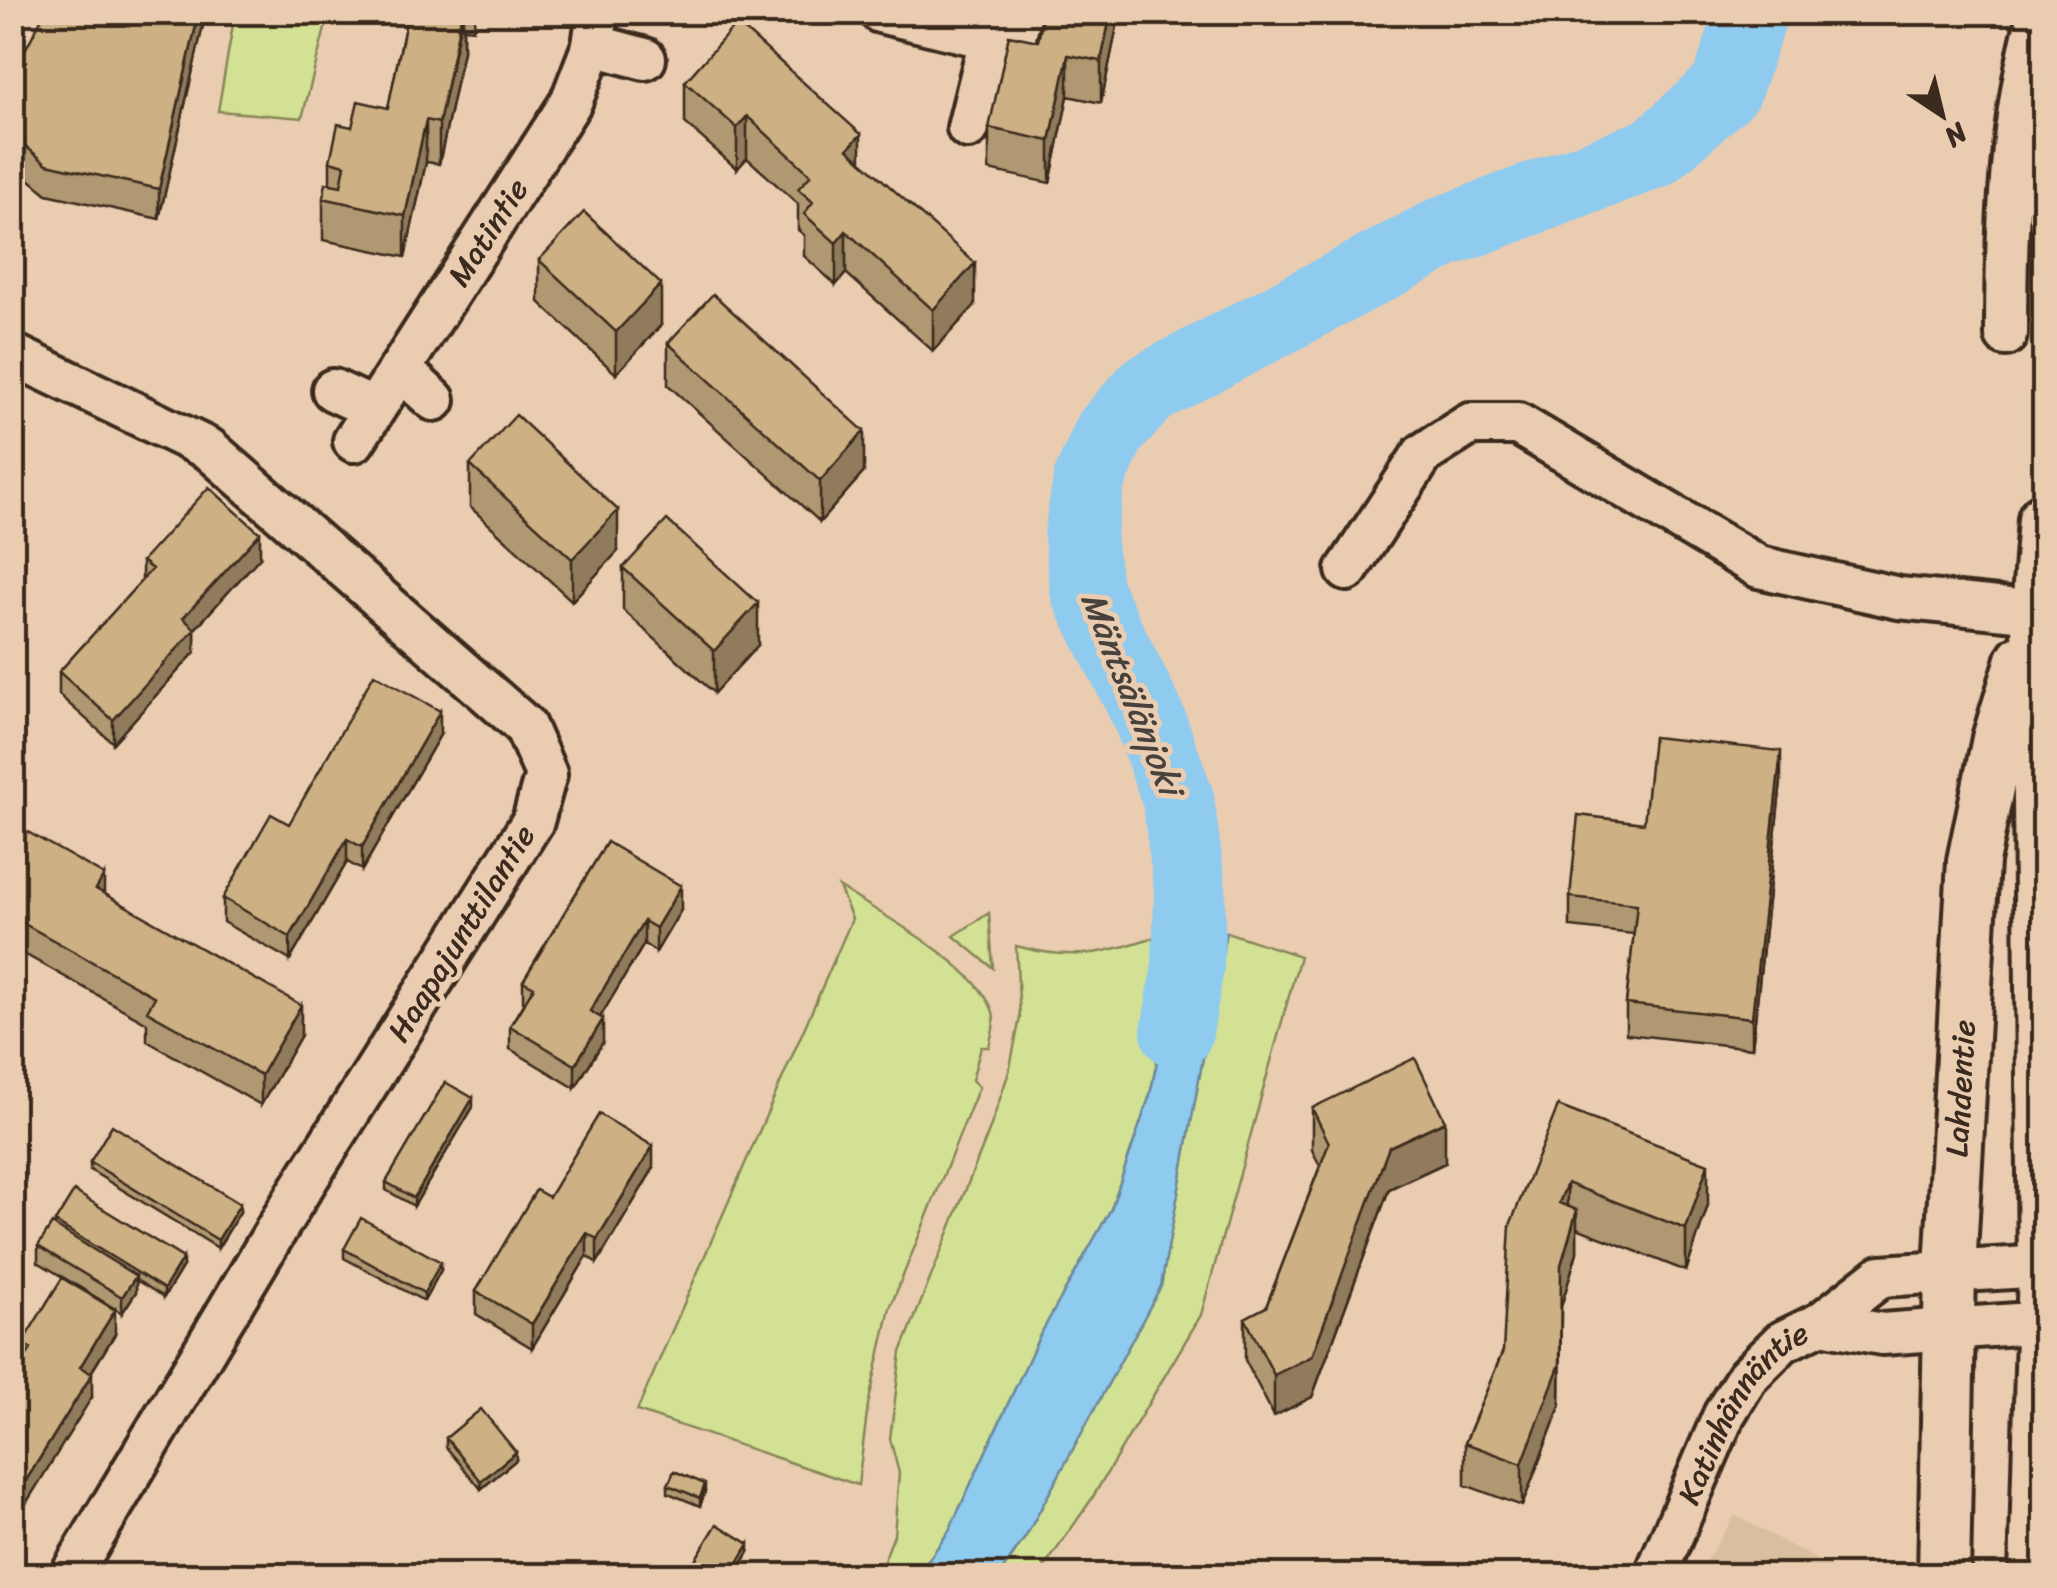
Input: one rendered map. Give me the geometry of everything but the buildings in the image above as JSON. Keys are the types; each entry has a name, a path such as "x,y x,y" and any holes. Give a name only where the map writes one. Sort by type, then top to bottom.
{"main road":[{"name":"Lahdentie","path":"2035,1576 2044,1322 2037,612 2044,519"},
{"name":"Lahdentie","path":"1944,1576 1950,1268 1973,861 1998,740 2037,612"}],"street":[{"path":"880,12 1013,44 1021,12"},
{"path":"2006,335 2006,204 2021,77 2039,12"},
{"path":"596,29 644,59"},
{"name":"Matintie","path":"333,390 364,425 571,102 596,29"},
{"path":"968,128 990,38"},
{"name":"Haapajunttilantie","path":"12,354 209,449 525,726 546,774 533,822 297,1196 70,1576"},
{"path":"400,369 434,400"},
{"path":"1348,570 1423,454 1470,424 1518,424 1759,568 1899,598 2037,612"},
{"name":"Katinhännäntie","path":"1654,1576 1724,1415 1747,1378 1782,1342 1821,1323 1882,1276 1950,1268 2044,1266"},
{"name":"Katinhännäntie","path":"1821,1323 1882,1334 2044,1322"}],"shaded area":[{"path":"1735,1515 1845,1575 1697,1575"}],"green space":[{"path":"235,13 329,13 302,118 218,111"},
{"path":"839,887 947,957 982,991 994,1018 989,1047 981,1047 972,1080 979,1087 890,1308 868,1405 858,1485 637,1411 852,919"},
{"path":"989,913 993,968 954,936"},
{"path":"1226,932 1300,956 1201,1315 1091,1500 1039,1575 999,1576 1026,1536 1161,1286"},
{"path":"1167,933 1169,1003 1150,1095 1111,1209 1039,1337 949,1531 918,1575 878,1576 894,1535 899,1473 890,1439 901,1352 1009,1072 1020,1018 1016,946 1058,954 1093,953"}],"water":[{"path":"1226,932 1161,1286 1026,1536 999,1575 918,1575 949,1531 1039,1337 1111,1209 1150,1095 1169,1004 1167,933"}],"waterway":[{"name":"Mäntsälänjoki","path":"1177,1032 1188,967 1190,890 1178,799 1148,715 1086,590 1080,535 1089,481 1110,432 1148,389 1444,232 1654,153 1726,88 1752,12"}]}
